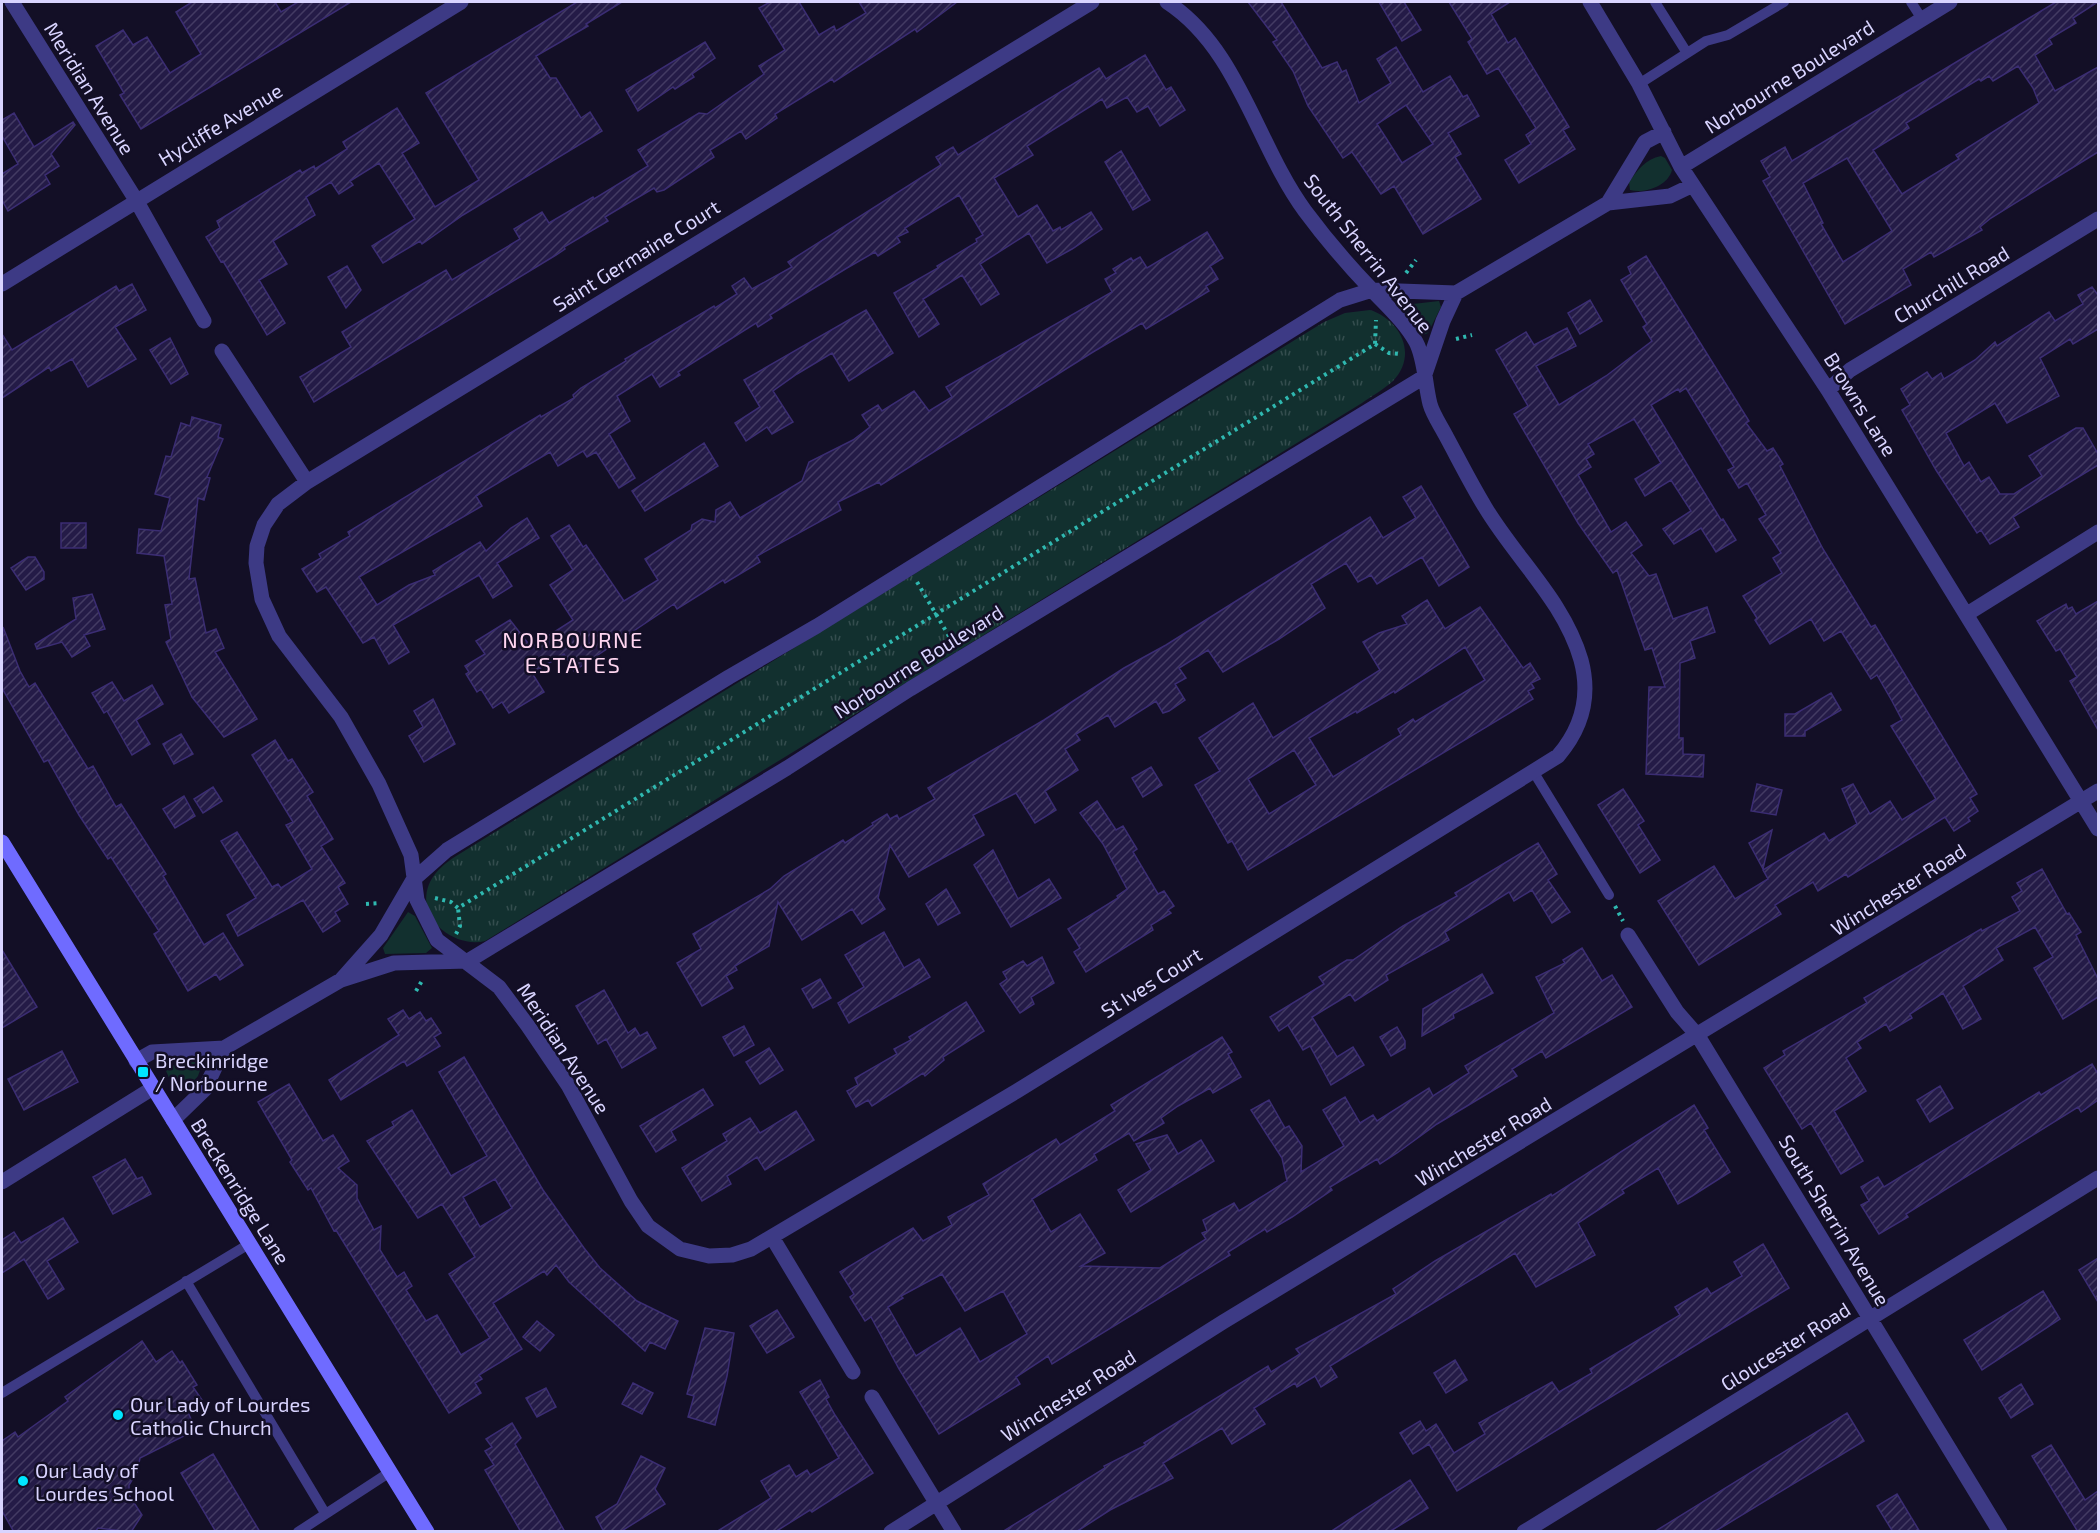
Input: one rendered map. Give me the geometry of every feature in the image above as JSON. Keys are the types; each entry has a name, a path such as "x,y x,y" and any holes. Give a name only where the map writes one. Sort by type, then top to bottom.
{"main road":[{"name":"Breckenridge Lane","path":"2,842 427,1532"}],"street":[{"name":"Meridian Avenue","path":"12,2 136,200 204,321"},
{"name":"Hycliffe Avenue","path":"2,284 461,2"},
{"path":"1069,7 1092,2"},
{"name":"South Sherrin Avenue","path":"1167,2 1183,13 1202,33 1240,88 1270,154 1305,210 1372,290 1391,308 1417,344 1430,406 1476,492 1556,606 1569,630 1584,674 1584,705"},
{"name":"Browns Lane","path":"1590,2 1639,84 1681,167 1828,390 2098,829"},
{"name":"Norbourne Boulevard","path":"1681,167 1950,2"},
{"name":"Saint Germaine Court","path":"256,563 257,546 271,512 307,482 1069,7"},
{"path":"1608,203 1645,142 1664,132"},
{"path":"1424,377 1443,321 1456,293 1608,203 1670,196 1693,185"},
{"name":"Churchill Road","path":"1828,390 1850,370 2098,219"},
{"name":"Norbourne Boulevard","path":"341,980 381,935 413,880 447,850 909,569 1340,300 1372,290 1456,293"},
{"path":"222,351 307,482"},
{"name":"Norbourne Boulevard","path":"136,1061 152,1052 224,1048 341,980 394,963 468,961 788,768 962,657 1424,377"},
{"path":"1967,614 2098,532"},
{"name":"Meridian Avenue","path":"256,563 262,599 279,636 341,717 379,784 411,855 413,880 422,912 437,940 468,961 499,987 528,1026 568,1085 631,1201 648,1226 680,1249 709,1256"},
{"name":"St Ives Court","path":"709,1256 732,1255 751,1250 1017,1092 1558,756 1572,740 1584,705"},
{"name":"Winchester Road","path":"891,1532 1223,1322 1698,1036 2098,791"},
{"name":"South Sherrin Avenue","path":"1628,935 1677,1012 1698,1036 2000,1532"},
{"path":"173,1120 205,1089 224,1048"},
{"path":"2,1182 153,1088"},
{"name":"Gloucester Road","path":"1524,1532 2098,1178"},
{"path":"772,1237 853,1372"},
{"path":"872,1397 954,1532"}],"lane":[{"path":"1655,2 1687,53"},
{"path":"1639,84 1706,40 1728,35 1784,2"},
{"path":"1911,2 1922,19"},
{"path":"1533,771 1609,895"},
{"path":"2,1394 249,1244"},
{"path":"186,1281 325,1513"},
{"path":"298,1532 390,1472"}],"path":[{"path":"1375,344 1374,331 1378,314"},
{"path":"1375,344 1389,353 1404,354"},
{"path":"458,908 1375,344"},
{"path":"909,569 962,657"},
{"path":"1609,895 1626,925 1628,935"},
{"path":"428,898 442,899 458,908"},
{"path":"455,937 460,926 458,908"}],"green space":[{"path":"1661,156 1665,158 1672,170 1670,176 1649,190 1630,190 1629,182 1639,169 1646,162"},
{"path":"1439,301 1441,307 1428,333 1421,336 1404,311 1404,305"},
{"path":"1370,310 1381,315 1397,330 1403,340 1405,350 1400,371 1382,390 485,941 464,941 443,931 435,923 426,903 427,891 436,873 455,856 1324,322 1345,313"},
{"path":"408,912 415,916 432,948 426,953 385,954 383,948"},
{"path":"193,1060 203,1062 198,1076 186,1091 175,1091 166,1071 175,1064"}],"building":[{"path":"192,2 275,2 281,12 298,2 351,2 141,129 120,95 124,93 96,46 123,30 133,45 147,37 170,73 201,54 176,12"},
{"path":"577,2 622,2 586,24 588,26 536,56 550,78 556,78 581,118 590,112 602,131 463,215 422,244 420,241 383,263 372,246 415,219 379,163 350,181 353,185 339,194 331,182 306,197 315,215 273,241 287,264 259,280 285,323 267,335 206,237 220,228 217,221 300,170 302,173 314,166 315,169 347,149 343,142 397,108 419,143 402,153 435,207 479,180 426,93"},
{"path":"770,2 799,2 819,35 834,26 836,31 866,13 859,2 957,2 917,32 915,29 834,82 832,79 775,114 777,118 746,139 741,131 710,150 714,157 664,190 657,192 654,188 605,217 608,221 564,247 565,249 556,255 314,402 300,377 351,347 342,332 446,270 452,280 520,239 514,229 542,212 549,223 648,166 638,150 699,113 707,114 764,74 759,66 785,50 759,8"},
{"path":"1248,2 1281,2 1322,68 1337,62 1342,72 1346,70 1359,103 1391,83 1377,59 1396,47 1423,92 1450,76 1463,97 1467,95 1479,116 1448,133 1461,154 1455,157 1481,199 1423,234 1394,186 1381,194 1352,152 1343,158 1308,106 1293,71 1273,42 1277,40","holes":["1406,105 1433,144 1402,163 1377,124"]},
{"path":"1379,2 1404,2 1421,30 1402,41"},
{"path":"1449,2 1510,2 1491,14 1508,43 1515,38 1569,127 1563,130 1575,149 1519,183 1505,160 1531,144 1526,135 1536,128 1498,68 1487,74 1468,42 1472,39"},
{"path":"2056,2 2098,2 2073,18 2076,23 2049,39 2052,44 2035,55 2055,91 2098,67 2098,152 1991,218 1980,227 1982,230 1934,257 1931,252 1903,269 1911,285 1845,324 1763,181 1770,177 1761,161 1785,147 1792,161","holes":["2018,66 2033,88 2039,103 1956,155 1959,159 1902,194 1873,150 1909,128 1906,123 1979,79 1981,81 1989,76 1993,81","1847,158 1892,231 1843,262 1821,224 1823,223 1803,183"]},
{"path":"705,42 715,58 692,74 694,77 675,89 673,87 638,111 626,90"},
{"path":"1145,55 1166,90 1171,87 1185,110 1160,126 1148,106 1137,112 1127,97 1107,108 1102,99 1027,146 1033,155 994,178 1018,217 1037,205 1053,231 1060,227 1061,230 1091,212 1102,229 1047,263 1029,233 980,264 999,294 981,305 962,275 923,299 939,324 919,337 894,293 938,268 937,266 977,242 976,239 983,235 959,195 905,228 908,232 897,237 900,242 878,256 875,252 847,268 770,315 772,318 758,327 756,323 678,372 680,375 660,387 652,374 617,396 630,421 609,434 635,478 619,488 596,452 587,457 583,451 558,466 550,452 476,496 482,506 359,577 377,605 409,585 435,575 433,571 480,542 486,551 511,528 527,518 539,538 497,563 512,586 493,598 479,575 393,625 409,652 389,664 374,637 363,643 326,587 317,592 302,569 321,558 319,554 350,536 348,532 540,415 541,417 574,398 573,395 581,388 626,361 625,359 737,294 732,286 744,278 752,289 792,267 788,262 941,165 936,157 953,147 958,155 1099,68 1106,79"},
{"path":"14,113 34,147 73,122 75,125 51,154 59,166 45,175 50,184 8,211 2,200 2,174 18,164 2,136 2,120"},
{"path":"1121,151 1150,200 1133,210 1105,162"},
{"path":"1207,232 1223,258 1210,266 1218,279 1206,286 1209,291 1146,329 1142,323 881,485 879,482 838,502 841,510 757,556 760,562 725,583 723,580 677,609 674,604 574,671 564,654 532,673 544,692 509,713 502,702 493,708 481,689 477,692 466,674 469,672 465,666 485,654 476,641 510,620 531,647 573,620 550,585 573,570 551,536 569,525 583,547 586,545 624,601 658,580 645,559 691,530 692,525 702,519 715,522 716,510 730,502 740,518 802,481 809,462 853,440 870,427 862,415 878,405 882,411 914,391 929,411 952,397 946,387 1112,292 1105,279 1116,273 1113,269 1131,258 1133,261 1140,257 1147,268"},
{"path":"1646,256 1749,421 1746,423 1767,451 1773,448 1783,464 1780,466 1823,549 1871,627 1875,625 1977,794 1970,798 1978,811 1968,818 1970,821 1954,831 1945,817 1848,877 1846,874 1818,891 1813,882 1775,905 1781,914 1699,965 1658,901 1714,866 1735,899 1768,879 1763,870 1824,833 1829,841 1857,824 1842,789 1853,784 1870,814 1890,801 1902,820 1936,799 1891,726 1902,720 1892,701 1877,675 1871,679 1841,631 1824,641 1811,619 1770,644 1755,620 1757,618 1743,596 1782,573 1773,558 1781,553 1759,519 1766,515 1747,483 1739,488 1728,470 1734,467 1686,388 1680,392 1678,389 1651,405 1721,520 1723,519 1736,540 1716,552 1701,528 1674,544 1663,529 1691,511 1671,480 1645,496 1635,479 1661,463 1634,419 1588,444 1594,454 1586,459 1591,467 1578,475 1611,532 1626,522 1642,545 1631,553 1649,576 1656,574 1673,619 1707,607 1715,632 1690,641 1695,658 1680,663 1679,738 1683,738 1683,754 1704,755 1703,777 1646,774 1649,687 1665,687 1652,648 1645,650 1617,570 1613,573 1578,523 1514,414 1528,406 1496,350 1526,332 1534,345 1567,328 1576,346 1536,366 1559,405 1606,376 1652,341 1643,327 1647,324 1621,280 1631,274 1628,267"},
{"path":"347,266 361,290 346,308 328,277"},
{"path":"132,284 146,310 115,327 136,359 88,387 72,359 51,371 49,367 2,398 2,334 12,350 116,286 119,291"},
{"path":"2092,287 2098,295 2098,329 2073,344 2070,339 2040,358 2059,396 2007,423 1995,403 1946,433 1964,466 1969,462 1981,482 1989,477 2000,494 2014,494 2042,476 2029,456 2076,428 2083,428 2098,454 2098,465 2013,517 2019,527 1990,544 1981,530 1977,533 1936,470 1902,410 1910,405 1901,389 1927,372 1932,379 1941,373 1944,379 1975,360 1995,342 1997,346 2049,312 2055,321 2083,304 2078,295"},
{"path":"1590,300 1602,321 1580,334 1568,313"},
{"path":"866,310 893,353 849,381 832,353 773,391 793,422 772,434 767,427 746,441 735,423 760,407 744,380"},
{"path":"170,338 188,374 171,384 150,350"},
{"path":"192,417 221,425 218,437 223,439 207,477 210,478 204,500 198,498 189,579 195,578 206,633 216,629 224,648 215,652 257,719 224,737 192,697 166,642 171,639 165,605 172,604 164,556 137,553 139,529 161,531 170,498 155,494 166,456 171,457 181,423 190,426"},
{"path":"704,443 718,466 645,511 632,491"},
{"path":"1421,486 1469,567 1439,586 1422,557 1377,584 1371,575 1358,582 1346,563 1311,584 1325,608 1279,639 1223,672 1208,650 1179,668 1186,678 1175,684 1185,700 1169,711 1163,713 1156,701 1115,727 1108,715 1076,734 1080,740 1065,749 1078,770 1045,791 1056,810 1035,823 1016,793 973,815 984,835 909,877 890,845 878,898 885,909 862,924 852,909 802,940 778,902 769,946 735,966 737,970 726,976 733,988 702,1006 677,963 701,949 693,934 770,889 784,876 843,840 845,843 887,814 890,819 897,815 899,819 935,799 928,788 1044,720 1124,668 1166,645 1370,517 1383,538 1416,518 1403,497"},
{"path":"61,523 86,523 86,548 61,548"},
{"path":"28,557 35,557 44,572 44,579 26,590 11,568"},
{"path":"92,594 105,629 84,635 90,646 72,657 62,642 37,649 35,644 76,619 73,598"},
{"path":"1427,600 1445,629 1480,607 1523,668 1530,663 1540,679 1531,683 1534,688 1528,691 1533,699 1248,870 1232,841 1228,843 1195,785 1220,771 1199,738 1253,703 1273,738 1380,670 1363,642 1379,633 1407,624 1402,616","holes":["1465,647 1485,680 1415,722 1413,719 1398,729 1401,735 1333,777 1309,738 1394,691 1395,693","1294,750 1316,785 1269,814 1248,779"]},
{"path":"2098,601 2098,730 2070,681 2077,677 2060,649 2056,651 2037,621 2066,604 2068,609 2072,607 2076,614"},
{"path":"3,627 20,671 29,687 35,683 88,769 93,766 116,807 121,804 166,874 163,876 204,945 223,933 243,965 220,980 216,974 188,991 154,934 159,931 111,857 108,859 79,815 48,760 44,762 2,688"},
{"path":"112,682 124,701 152,685 163,704 136,720 150,744 132,755 107,711 104,713 92,693"},
{"path":"1831,693 1841,710 1805,731 1805,736 1785,736 1785,714 1795,714"},
{"path":"433,699 455,744 424,762 409,736 423,727 414,711"},
{"path":"181,734 193,754 174,764 163,744"},
{"path":"275,740 288,761 292,759 313,792 307,796 333,839 321,846 345,883 338,887 348,904 335,912 340,921 323,932 303,900 238,936 227,915 256,898 221,841 237,832 272,887 278,884 281,888 312,869 286,825 293,822 252,755"},
{"path":"1151,767 1162,785 1143,797 1132,778"},
{"path":"1757,784 1782,790 1776,815 1751,811"},
{"path":"213,787 222,801 203,813 194,799"},
{"path":"1623,789 1644,821 1638,825 1660,860 1640,873 1598,805"},
{"path":"184,796 195,816 175,828 163,809"},
{"path":"1097,801 1116,830 1123,826 1137,849 1133,852 1158,894 1164,891 1174,906 1168,910 1171,913 1151,925 1153,930 1086,972 1074,952 1080,948 1068,929 1118,898 1117,896 1127,889 1103,844 1080,813"},
{"path":"1772,830 1763,869 1749,843"},
{"path":"1538,843 1557,874 1548,880 1570,912 1552,923 1532,890 1514,901 1509,892 1445,932 1449,940 1386,975 1388,980 1355,1001 1350,994 1312,1017 1337,1057 1353,1047 1364,1065 1331,1085 1310,1046 1303,1050 1288,1025 1279,1031 1270,1017 1324,984 1319,977 1347,960 1353,960 1403,926 1457,896 1455,893"},
{"path":"993,850 1018,899 1049,879 1061,898 1011,927 974,865"},
{"path":"2042,869 2067,914 2069,913 2081,932 2076,935 2098,979 2098,997 2063,1019 2034,968 2053,957 2035,927 1996,948 2003,960 1963,986 1981,1019 1963,1029 1943,993 1910,1014 1912,1018 1890,1031 1886,1024 1857,1042 1861,1048 1846,1058 1866,1091 1834,1111 1863,1161 1841,1174 1811,1123 1802,1129 1764,1068 1785,1055 1783,1051 1867,1003 1864,998 1981,929 1982,931 2020,911 2012,897 2022,891 2017,883"},
{"path":"946,889 960,913 938,925 926,904"},
{"path":"884,932 904,968 919,959 930,977 849,1023 838,1003 864,987 845,955"},
{"path":"1582,948 1602,981 1612,975 1632,1007 1546,1058 1542,1051 1512,1069 1517,1076 1437,1124 1380,1164 1377,1159 1330,1187 1332,1190 1292,1217 1267,1232 1265,1229 1228,1252 1230,1255 1052,1364 1048,1356 1016,1377 1020,1384 939,1434 899,1369 871,1317 865,1321 850,1297 854,1294 840,1272 913,1228 923,1241 952,1225 948,1217 989,1195 983,1184 1056,1139 1060,1145 1115,1111 1111,1105 1222,1037 1232,1052 1228,1054 1241,1077 1213,1093 1210,1088 1178,1106 1161,1118 1164,1123 1134,1141 1129,1133 1094,1154 1097,1160 1032,1199 1051,1232 1080,1214 1105,1253 1081,1266 1160,1268 1206,1239 1202,1233 1207,1231 1203,1220 1234,1203 1239,1211 1287,1181 1282,1158 1251,1110 1269,1100 1285,1128 1289,1126 1302,1146 1301,1172 1344,1146 1323,1110 1345,1097 1360,1123 1373,1115 1377,1121 1429,1088 1433,1096 1469,1073 1465,1066 1554,1013 1536,977 1565,963 1563,960","holes":["942,1274 965,1311 1003,1291 1027,1334 980,1362 960,1328 916,1356 888,1307 903,1298 901,1296"]},
{"path":"2,950 37,1007 2,1028"},
{"path":"1042,957 1054,983 1031,997 1034,1004 1020,1013 1000,984 1007,979 1003,972 1023,961 1027,966"},
{"path":"1482,974 1493,993 1453,1014 1454,1018 1422,1036 1423,1009"},
{"path":"820,979 831,998 813,1008 802,989"},
{"path":"604,990 628,1033 635,1028 640,1036 647,1032 656,1048 622,1068 606,1039 598,1044 576,1006"},
{"path":"966,1002 984,1031 943,1057 944,1060 925,1076 923,1073 872,1106 868,1100 856,1107 847,1091 858,1085 855,1078 897,1054 894,1049 911,1040 909,1037"},
{"path":"403,1010 409,1019 420,1012 426,1021 431,1018 441,1033 434,1037 440,1046 407,1066 404,1061 341,1100 329,1080 399,1035 388,1019"},
{"path":"744,1026 754,1045 734,1056 723,1037"},
{"path":"1397,1027 1405,1041 1405,1048 1391,1056 1380,1037"},
{"path":"769,1048 783,1070 760,1084 746,1062"},
{"path":"62,1051 78,1082 24,1110 8,1079"},
{"path":"464,1057 543,1190 600,1268 637,1301 678,1321 665,1349 650,1342 645,1351 569,1282 556,1265 547,1275 544,1271 493,1303 522,1349 479,1375 482,1379 475,1383 481,1393 449,1413 336,1230 334,1231 311,1188 308,1190 290,1162 292,1160 258,1102 289,1084 323,1141 333,1135 349,1161 338,1168 357,1185 357,1198 374,1230 381,1226 380,1250 397,1277 404,1272 412,1286 406,1290 426,1321 437,1315 461,1355 490,1338 449,1274 475,1257 442,1204 418,1218 367,1141 394,1126 392,1122 412,1110 451,1176 487,1156 439,1072","holes":["495,1179 512,1208 480,1227 463,1197"]},
{"path":"2092,1064 2098,1074 2098,1100 2081,1112 2078,1107 1906,1214 1908,1217 1879,1234 1861,1205 1869,1201 1861,1187 1878,1177 1884,1187 2039,1092 2041,1095"},
{"path":"1940,1086 1953,1108 1930,1122 1917,1100"},
{"path":"703,1089 713,1105 671,1131 676,1140 656,1152 640,1126"},
{"path":"1694,1105 1708,1128 1704,1130 1730,1172 1692,1196 1678,1204 1658,1168 1622,1190 1624,1193 1578,1223 1595,1255 1536,1287 1515,1253 1330,1366 1337,1377 1321,1387 1315,1376 1297,1387 1295,1383 1254,1408 1265,1424 1232,1444 1222,1428 1163,1463 1173,1478 1110,1510 1076,1532 1002,1532 1105,1468 1104,1466 1146,1445 1144,1443 1268,1366 1271,1372 1300,1354 1296,1349 1396,1294 1393,1289 1435,1261 1551,1194 1552,1196"},
{"path":"796,1111 814,1140 765,1170 757,1157 727,1176 731,1184 702,1201 682,1168 727,1141 723,1134 750,1118 760,1133"},
{"path":"1167,1135 1178,1154 1201,1140 1214,1161 1131,1212 1118,1190 1151,1170 1136,1144"},
{"path":"125,1159 137,1179 142,1177 151,1194 113,1214 93,1177"},
{"path":"63,1218 78,1242 47,1261 64,1289 48,1299 24,1259 2,1273 2,1240 14,1232 21,1243"},
{"path":"1763,1244 1789,1288 1457,1491 1429,1444 1413,1454 1400,1433 1420,1421 1426,1431 1436,1424 1454,1453 1485,1434 1479,1423 1552,1382 1559,1392 1592,1373 1590,1369 1680,1315 1675,1307 1707,1288 1711,1294 1742,1276 1734,1262"},
{"path":"2098,1258 2098,1302 2079,1270"},
{"path":"2043,1291 2060,1319 1982,1370 1964,1340"},
{"path":"777,1310 794,1337 767,1353 750,1326"},
{"path":"537,1321 554,1335 540,1351 523,1337"},
{"path":"705,1328 734,1333 727,1376 715,1425 688,1417 694,1396 687,1394"},
{"path":"142,1341 156,1362 172,1351 180,1363 182,1361 197,1385 193,1387 202,1400 186,1408 196,1430 140,1458 137,1472 129,1485 129,1495 142,1515 131,1532 98,1528 95,1532 14,1532 2,1511 2,1441 15,1432 18,1437 68,1401 65,1397"},
{"path":"1455,1360 1467,1380 1446,1393 1434,1373"},
{"path":"820,1380 829,1397 826,1399 835,1415 873,1473 812,1512 810,1510 775,1532 716,1532 771,1498 761,1481 789,1465 796,1477 807,1470 810,1475 839,1458 800,1392"},
{"path":"633,1383 653,1393 642,1414 622,1404"},
{"path":"2021,1384 2033,1404 2011,1418 1999,1398"},
{"path":"546,1388 556,1407 537,1417 526,1398"},
{"path":"1847,1413 1864,1441 1714,1532 1654,1532"},
{"path":"512,1423 521,1438 515,1444 565,1532 521,1532 485,1470 494,1465 485,1451 492,1447 486,1439"},
{"path":"2051,1445 2085,1500 2098,1491 2098,1532 2078,1532 2032,1456"},
{"path":"213,1454 260,1532 216,1532 181,1473"},
{"path":"641,1456 665,1468 655,1489 665,1504 620,1532 604,1532 596,1517 617,1504"},
{"path":"1410,1480 1428,1508 1389,1532 1330,1532"},
{"path":"1897,1494 1920,1532 1893,1532 1877,1506"}],"place":[{"name":"Breckinridge / Norbourne","path":"143,1072"},
{"name":"Our Lady of Lourdes Catholic Church","path":"118,1415"},
{"name":"Our Lady of Lourdes School","path":"23,1481"}],"district":[{"name":"NORBOURNE ESTATES","path":"573,652"}]}
